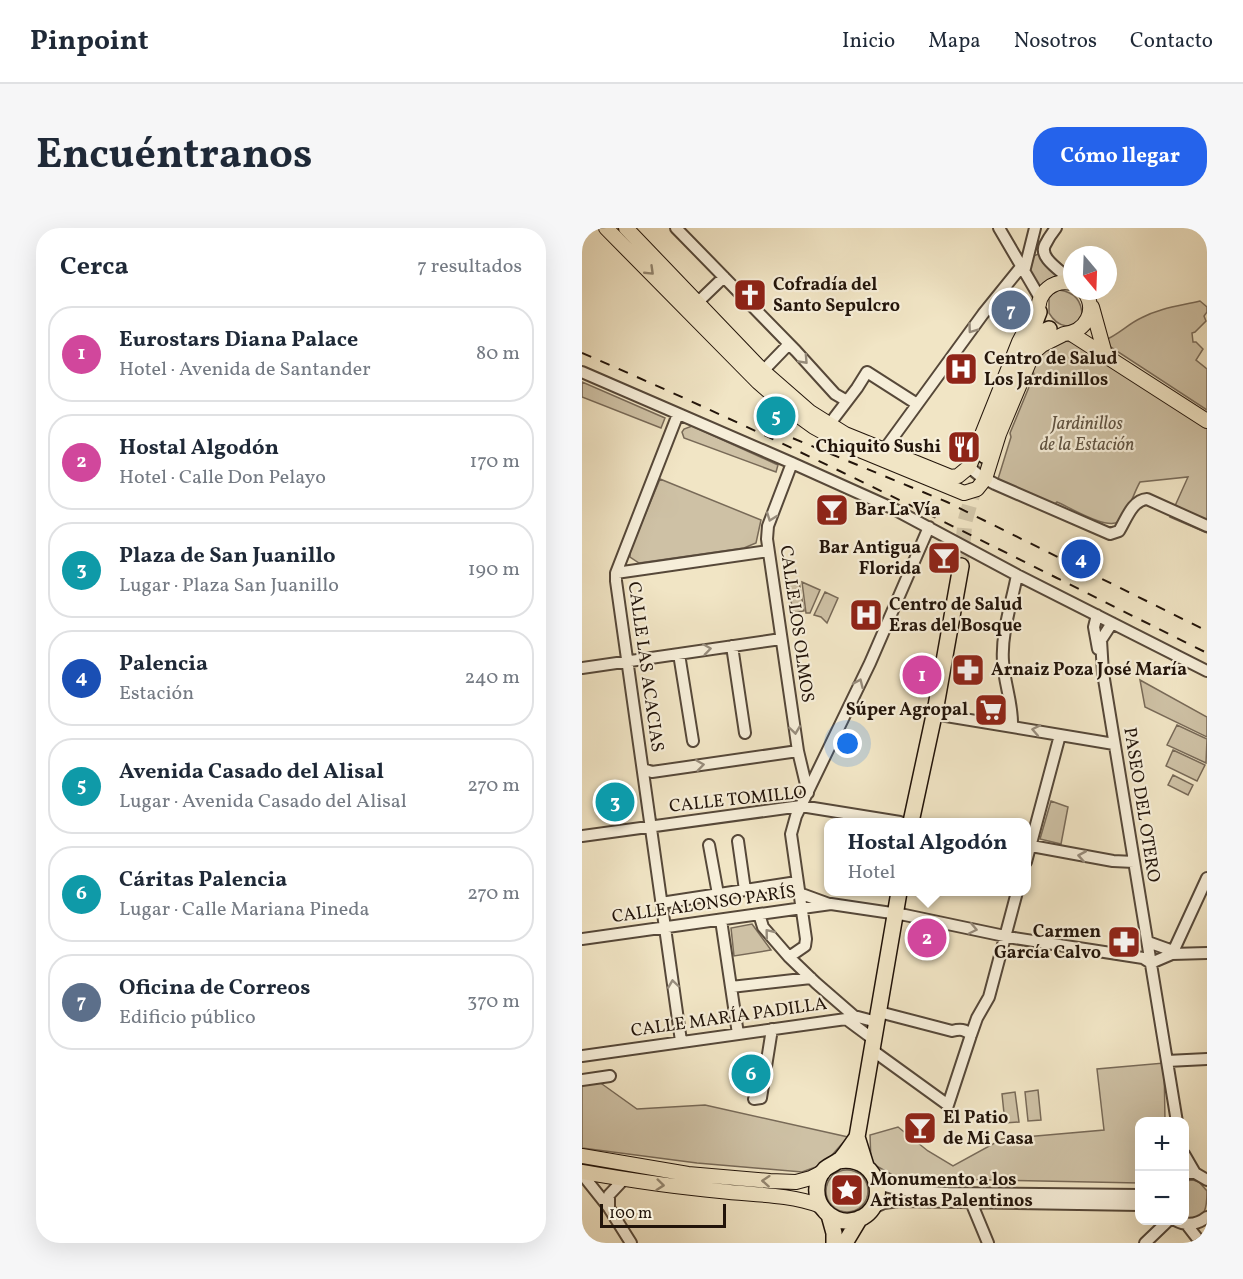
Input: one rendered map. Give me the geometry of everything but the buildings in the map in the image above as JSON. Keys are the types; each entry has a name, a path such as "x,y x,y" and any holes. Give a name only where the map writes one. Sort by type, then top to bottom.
{"highway":[{"path":"1024,351 1039,304"},
{"path":"984,455 1024,351 1033,338 1049,329"},
{"path":"912,818 934,714 961,566"},
{"path":"845,1243 877,1195 876,1180 866,1167 857,1137 898,896"},
{"path":"834,1243 834,1233 817,1189 823,1172 838,1161 857,1137"},
{"path":"838,1161 853,1160 866,1167"},
{"path":"825,1211 844,1221 866,1214"}],"main road":[{"path":"606,228 789,410 827,428 951,477 958,476 969,467 1019,342 1044,292 1054,284 1063,282"},
{"path":"626,228 763,371 845,444 964,493 981,484 1029,360 1042,345 1085,324 1090,314 1088,300"},
{"path":"1088,300 1105,354"},
{"path":"1039,304 1041,319 1049,329 1067,334 1105,354 1207,421"},
{"path":"583,1156 688,1174 770,1181 796,1182 823,1172"},
{"path":"582,1173 722,1192 797,1198 825,1211"}],"street":[{"path":"676,228 835,394 847,401"},
{"path":"999,228 1023,269 1039,304"},
{"path":"884,450 983,314 1023,269 1035,228"},
{"path":"1056,228 1044,247 1046,257 1063,273"},
{"path":"698,303 724,277"},
{"path":"763,371 789,344"},
{"path":"582,372 792,463 929,527 1207,671"},
{"path":"827,428 867,372 917,404"},
{"name":"CALLE LAS ACACIAS","path":"678,414 616,573 681,1041"},
{"name":"CALLE LOS OLMOS","path":"792,463 768,526 768,551 802,776 808,793"},
{"path":"969,467 981,484 1110,534 1119,531 1136,502 1147,498 1207,526"},
{"path":"789,957 805,946 806,939 791,834 801,806 870,663 929,527"},
{"path":"616,573 768,551"},
{"path":"1012,726 1003,645 1017,574"},
{"name":"PASEO DEL OTERO","path":"1097,615 1094,627 1104,673"},
{"name":"PASEO DEL OTERO","path":"1112,622 1101,640 1104,673 1176,1117"},
{"path":"582,668 781,639"},
{"path":"732,646 745,733"},
{"path":"679,654 693,741"},
{"path":"934,714 1114,744"},
{"path":"1031,836 1060,735"},
{"path":"643,769 652,772 798,751"},
{"path":"802,776 816,777"},
{"name":"CALLE TOMILLO","path":"582,836 801,806 875,818"},
{"path":"738,841 746,890"},
{"path":"709,845 718,894"},
{"path":"1031,847 1113,861 1134,862"},
{"path":"1151,963 1172,952 1207,878"},
{"path":"661,903 746,890 798,887"},
{"name":"CALLE ALONSO PARÍS","path":"798,887 831,904"},
{"path":"960,1029 971,1035 977,1018 989,997 1016,896"},
{"name":"CALLE ALONSO PARÍS","path":"582,939 831,904 895,913 1004,935 1143,958 1151,963"},
{"path":"759,915 763,927 789,957 854,1016 878,1017 952,1031 960,1029 977,1018"},
{"path":"721,920 738,1034"},
{"path":"1148,942 1172,952 1207,952"},
{"path":"731,987 811,978"},
{"name":"CALLE MARÍA PADILLA","path":"582,1056 846,1019 873,1045 948,1105 971,1035"},
{"path":"754,1099 761,1098 772,1029"},
{"path":"1167,1061 1207,1059"},
{"path":"582,1080 610,1076"},
{"path":"1189,1160 1199,1176"},
{"path":"582,1173 609,1208 631,1243"},
{"path":"609,1208 609,1195 624,1179"},
{"path":"876,1180 885,1186 915,1191 1135,1195"},
{"path":"866,1214 884,1203 899,1201 1135,1205"},
{"path":"971,1202 988,1243"},
{"path":"1189,1223 1205,1218 1201,1243"},
{"path":"1145,1243 1165,1225"},
{"path":"1188,1225 1201,1243"}],"green space":[{"path":"1041,253 1058,276 1039,289 1031,274 1030,262 1031,257"},
{"path":"1059,290 1063,291 1063,300 1078,300 1082,311 1082,316 1078,321 1066,326 1053,318 1049,313 1049,298"},
{"path":"1200,301 1207,307 1204,316 1206,321 1192,333 1193,342 1203,349 1196,360 1207,369 1207,410 1106,344 1105,340 1148,315"},
{"name":"Jardinillos de la Estación","path":"1064,341 1075,342 1207,427 1207,533 1170,517 1188,477 1140,482 1126,513 1114,523 1098,521 1057,502 1054,505 998,479 1011,437 1010,433 1034,375 1032,367 1036,353"},
{"path":"582,382 665,418 661,428 582,397"},
{"path":"692,426 778,465 776,472 684,438 682,432 684,429"},
{"path":"660,479 761,520 756,543 744,548 639,563 630,557 630,551"},
{"path":"799,581 804,611 793,613 788,582"},
{"path":"802,582 820,590 810,613 806,613"},
{"path":"825,592 838,598 827,623 821,617 814,615"},
{"path":"1140,680 1207,717 1207,737 1145,707"},
{"path":"1177,725 1207,739 1206,763 1167,745"},
{"path":"1173,750 1205,765 1197,781 1166,766"},
{"path":"1173,775 1193,785 1188,795 1168,785"},
{"path":"1051,801 1068,807 1061,844 1040,839"},
{"path":"752,924 771,950 734,956 731,928"},
{"path":"1164,1063 1165,1117 1135,1117 1135,1183 898,1178 871,1163 870,1135 898,1127 928,1151 953,1166 1002,1139 1104,1130 1097,1069"},
{"path":"595,1079 637,1109 705,1105 848,1137 824,1164 802,1172 697,1163 582,1148 582,1082"},
{"path":"1038,1090 1041,1120 1028,1121 1025,1092"},
{"path":"1015,1092 1019,1122 1005,1123 1002,1094"},
{"path":"847,1170 855,1171 862,1176 867,1183 867,1199 862,1206 855,1211 847,1212 839,1211 832,1206 827,1199 826,1191 827,1183 832,1176 839,1171"},
{"path":"1189,1180 1199,1182 1207,1191 1204,1212 1192,1218 1189,1218"}],"tunnel":[{"path":"961,566 965,521 984,455"}],"railway":[{"path":"582,353 818,461 1207,653"},
{"path":"756,423 947,502 1207,631"}],"place":[{"name":"Cofradía del Santo Sepulcro","path":"750,295"},
{"name":"Oficina de Correos","path":"1011,310"},
{"name":"Centro de Salud Los Jardinillos","path":"961,369"},
{"name":"Avenida Casado del Alisal","path":"776,416"},
{"name":"Chiquito Sushi","path":"964,447"},
{"name":"Bar La Vía","path":"832,510"},
{"name":"Bar Antigua Florida","path":"944,558"},
{"name":"Palencia","path":"1081,559"},
{"name":"Centro de Salud Eras del Bosque","path":"866,615"},
{"name":"Arnaiz Poza José María","path":"968,670"},
{"name":"Eurostars Diana Palace","path":"922,675"},
{"name":"Súper Agropal","path":"991,710"},
{"name":"Plaza de San Juanillo","path":"615,802"},
{"name":"Hostal Algodón","path":"927,938"},
{"name":"Carmen García Calvo","path":"1124,942"},
{"name":"Cáritas Palencia","path":"751,1074"},
{"name":"El Patio de Mi Casa","path":"920,1128"},
{"name":"Monumento a los Artistas Palentinos","path":"847,1190"}]}
